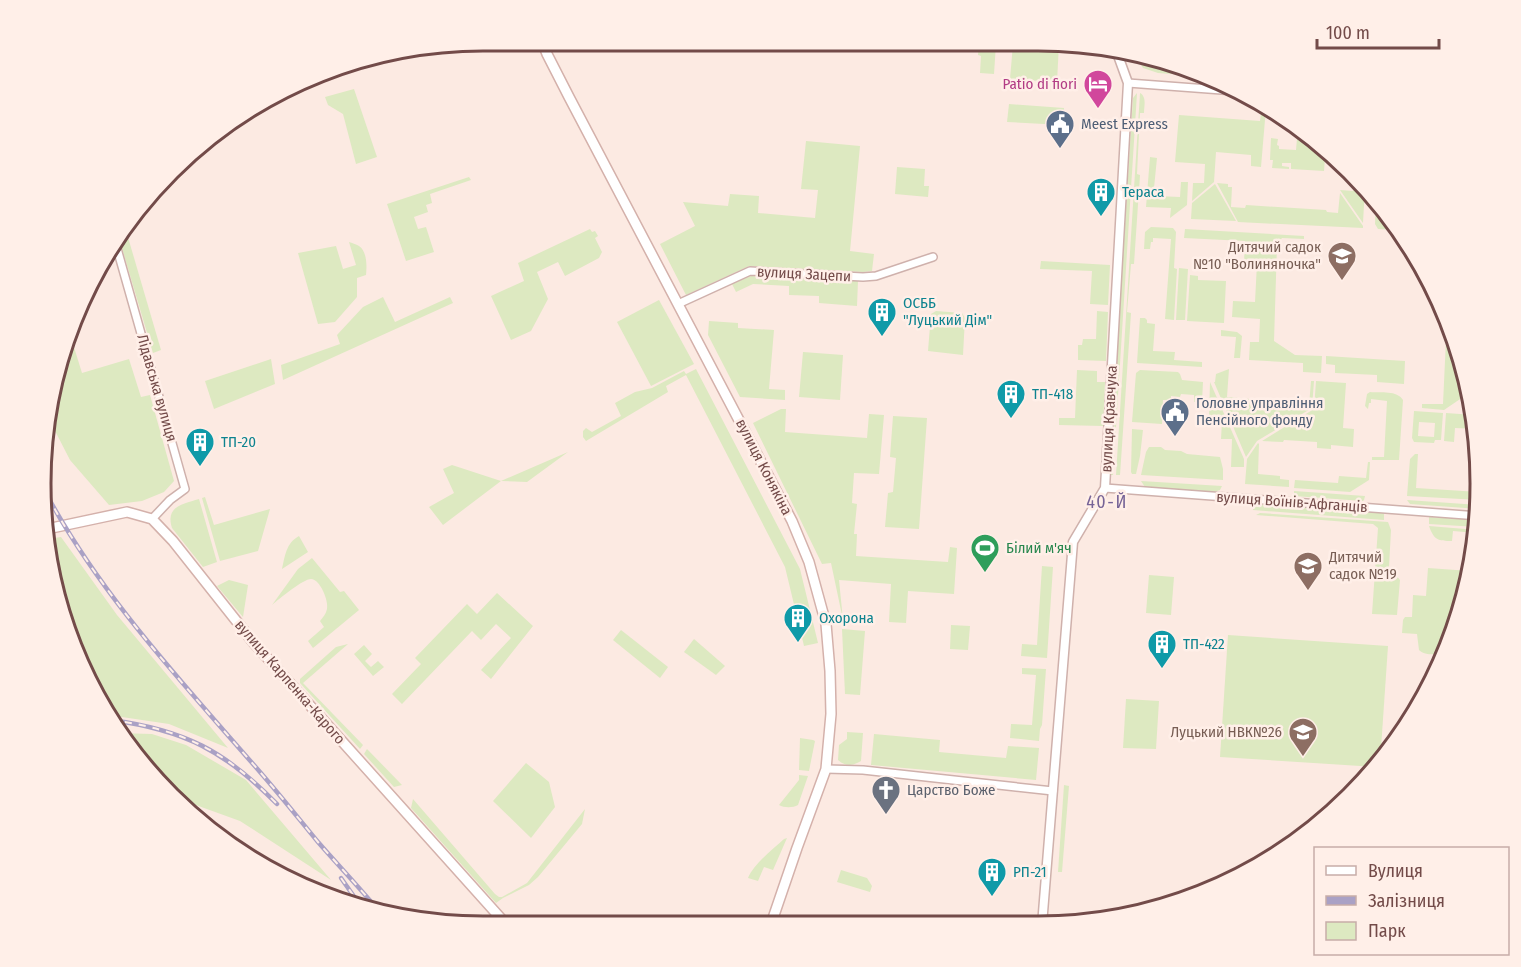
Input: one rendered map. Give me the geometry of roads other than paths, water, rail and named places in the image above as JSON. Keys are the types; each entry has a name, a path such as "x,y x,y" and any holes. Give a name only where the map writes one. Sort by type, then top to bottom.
{"main road":[{"name":"вулиця Конякіна","path":"546,51 792,521 809,562 826,624 831,714 826,769 774,916"},
{"path":"54,527 127,512 152,519"},
{"name":"вулиця Карпенка-Карого","path":"152,519 253,642 499,916"}],"street":[{"name":"вулиця Кравчука","path":"1043,916 1073,542 1104,488 1128,83 1119,59"},
{"path":"1128,83 1215,89"},
{"name":"Лідавська вулиця","path":"118,252 185,489 170,500 152,519"},
{"name":"вулиця Зацепи","path":"678,304 750,271 863,277 876,276 933,257"},
{"name":"вулиця Воїнів-Афганців","path":"1104,488 1469,515"},
{"path":"826,769 863,770 1053,791"}],"railway":[{"path":"52,503 88,562 142,634 369,900"},
{"path":"123,722 161,730 202,746 240,770 277,804"},
{"path":"341,878 353,896"}],"place":[{"name":"Patio di fiori","path":"1098,110"},
{"name":"Meest Express","path":"1060,150"},
{"name":"Тераса","path":"1101,218"},
{"name":"Дитячий садок №10 \"Волиняночка\"","path":"1342,282"},
{"name":"ОСББ \"Луцький Дім\"","path":"882,338"},
{"name":"ТП-418","path":"1011,420"},
{"name":"Головне управління Пенсійного фонду","path":"1175,438"},
{"name":"ТП-20","path":"200,468"},
{"name":"Білий м'яч","path":"985,574"},
{"name":"Дитячий садок №19","path":"1308,592"},
{"name":"Охорона","path":"798,644"},
{"name":"ТП-422","path":"1162,670"},
{"name":"Луцький НВК№26","path":"1303,758"},
{"name":"Царство Боже","path":"886,816"},
{"name":"РП-21","path":"992,898"}],"district":[{"name":"40-Й","path":"1107,502"}]}
